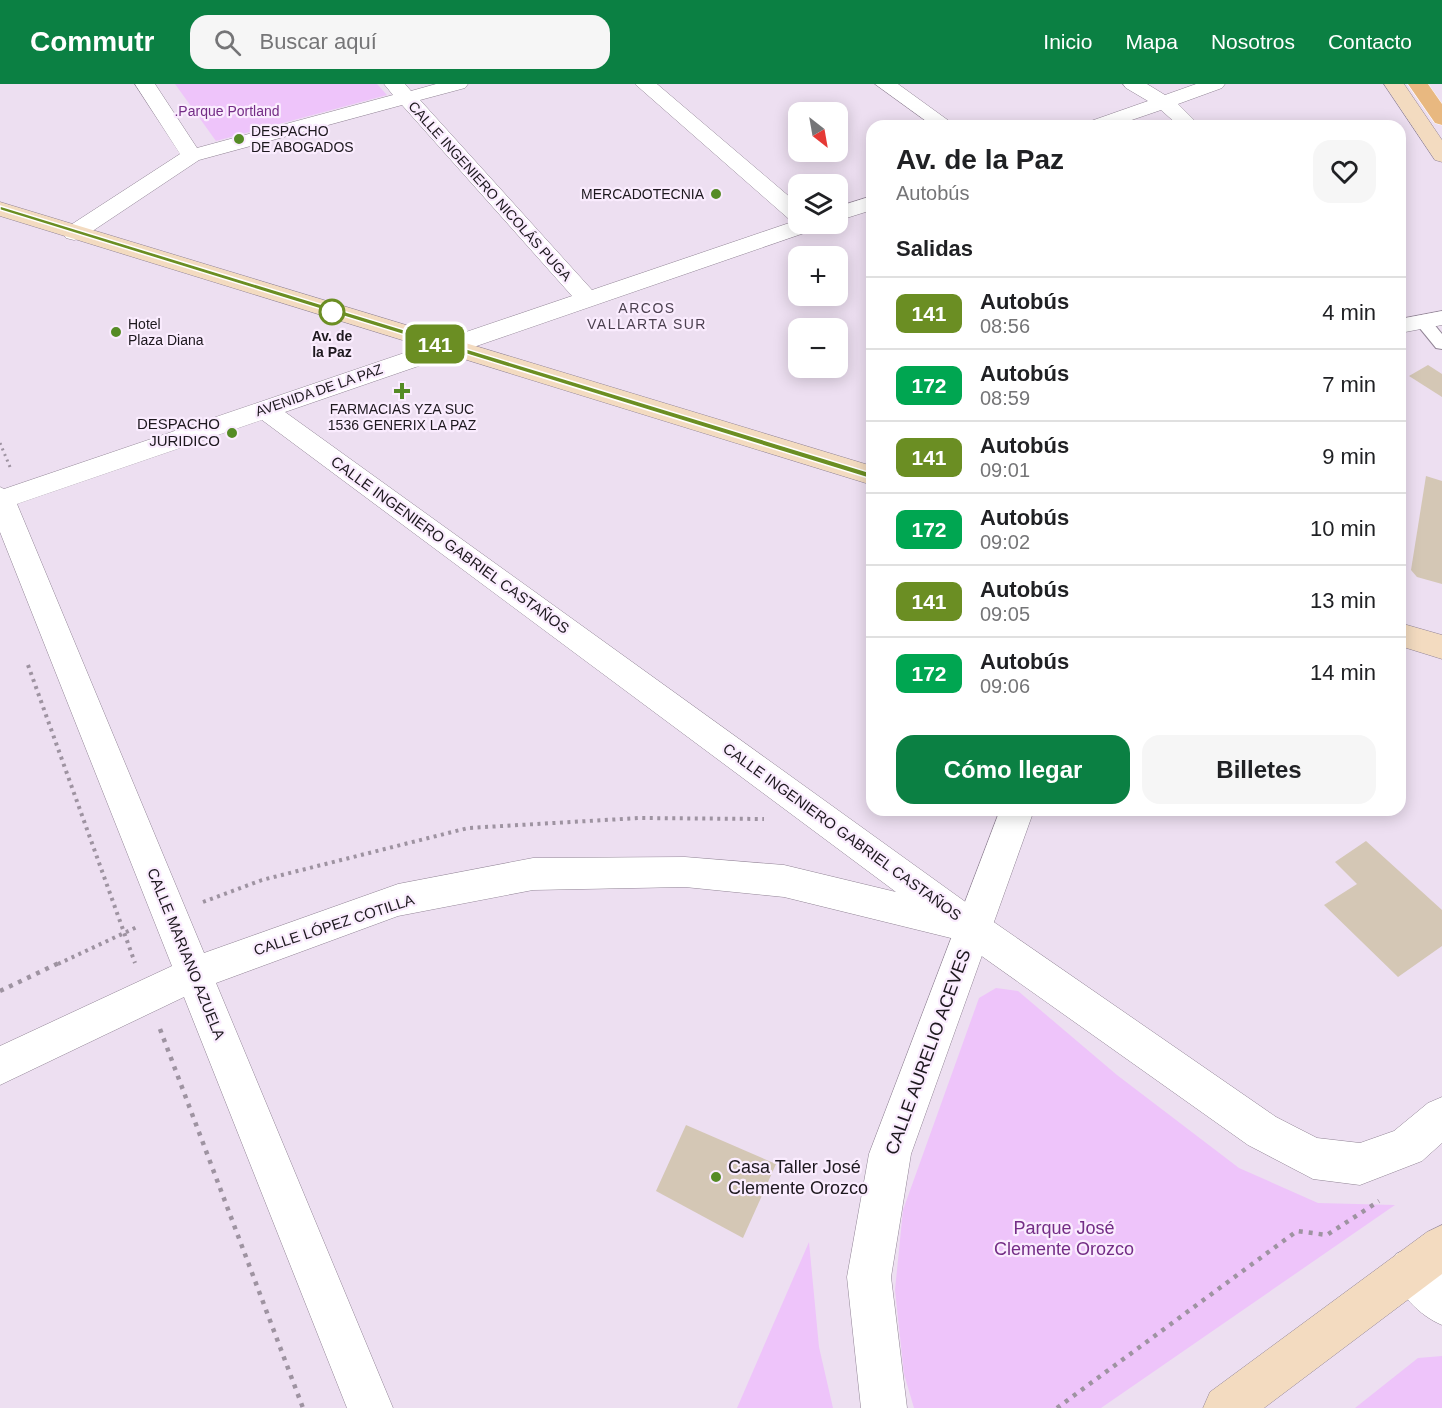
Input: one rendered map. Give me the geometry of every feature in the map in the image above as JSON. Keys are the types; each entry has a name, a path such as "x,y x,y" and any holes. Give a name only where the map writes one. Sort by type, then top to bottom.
{"main road":[{"path":"1394,84 1442,156"},
{"path":"1418,84 1442,119"},
{"path":"0,209 866,474"},
{"path":"1406,637 1442,648"},
{"path":"1226,1408 1426,1258"}],"street":[{"path":"146,84 192,156"},
{"path":"74,232 192,156 401,91 458,84"},
{"path":"645,84 788,206"},
{"path":"885,84 937,120"},
{"path":"1133,84 1164,102 1185,120"},
{"path":"1112,120 1215,84"},
{"name":"CALLE INGENIERO NICOLÁS PUGA","path":"401,91 587,299"},
{"path":"848,210 866,204"},
{"name":"AVENIDA DE LA PAZ","path":"0,499 788,231"},
{"name":"CALLE INGENIERO GABRIEL CASTAÑOS","path":"264,409 972,928 1262,1131 1313,1158 1360,1164 1407,1146 1442,1117"},
{"name":"CALLE MARIANO AZUELA","path":"0,499 370,1408"},
{"name":"CALLE AURELIO ACEVES","path":"881,1407 869,1277 890,1154 1015,816"},
{"name":"CALLE LÓPEZ COTILLA","path":"0,1066 194,974 267,946 399,900 533,874 685,872 784,881 972,928"},
{"path":"1426,1258 1442,1303"}],"lane":[{"path":"1421,322 1442,344"}],"path":[{"path":"1057,1408 1296,1231 1327,1235 1385,1197"}],"green space":[{"name":".Parque Portland","path":"175,84 377,84 387,95 216,141"},
{"name":"Parque José Clemente Orozco","path":"996,988 1018,991 1117,1075 1239,1168 1318,1203 1395,1205 1101,1408 914,1408 904,1374 895,1290 903,1210 979,998"},
{"path":"809,1242 819,1347 833,1408 737,1408"},
{"path":"1442,1356 1442,1408 1355,1408 1418,1358"}],"building":[{"path":"1428,365 1442,374 1442,397 1409,376"},
{"path":"1426,476 1442,481 1442,584 1417,577 1411,570"},
{"path":"1366,841 1442,910 1442,946 1398,977 1324,905 1357,884 1335,862"},
{"name":"Casa Taller José Clemente Orozco","path":"686,1125 776,1164 743,1238 656,1191"}],"bus line":[{"name":"141","path":"0,209 866,474"}],"place":[{"name":"DESPACHO DE ABOGADOS","path":"239,139"},
{"name":"MERCADOTECNIA","path":"716,194"},
{"name":"Av. de la Paz","path":"332,312"},
{"name":"Hotel Plaza Diana","path":"116,332"},
{"name":"FARMACIAS YZA SUC 1536 GENERIX LA PAZ","path":"402,391"},
{"name":"DESPACHO JURIDICO","path":"232,433"},
{"name":"Casa Taller José Clemente Orozco","path":"716,1177"}],"district":[{"name":"ARCOS VALLARTA SUR","path":"647,316"}]}
